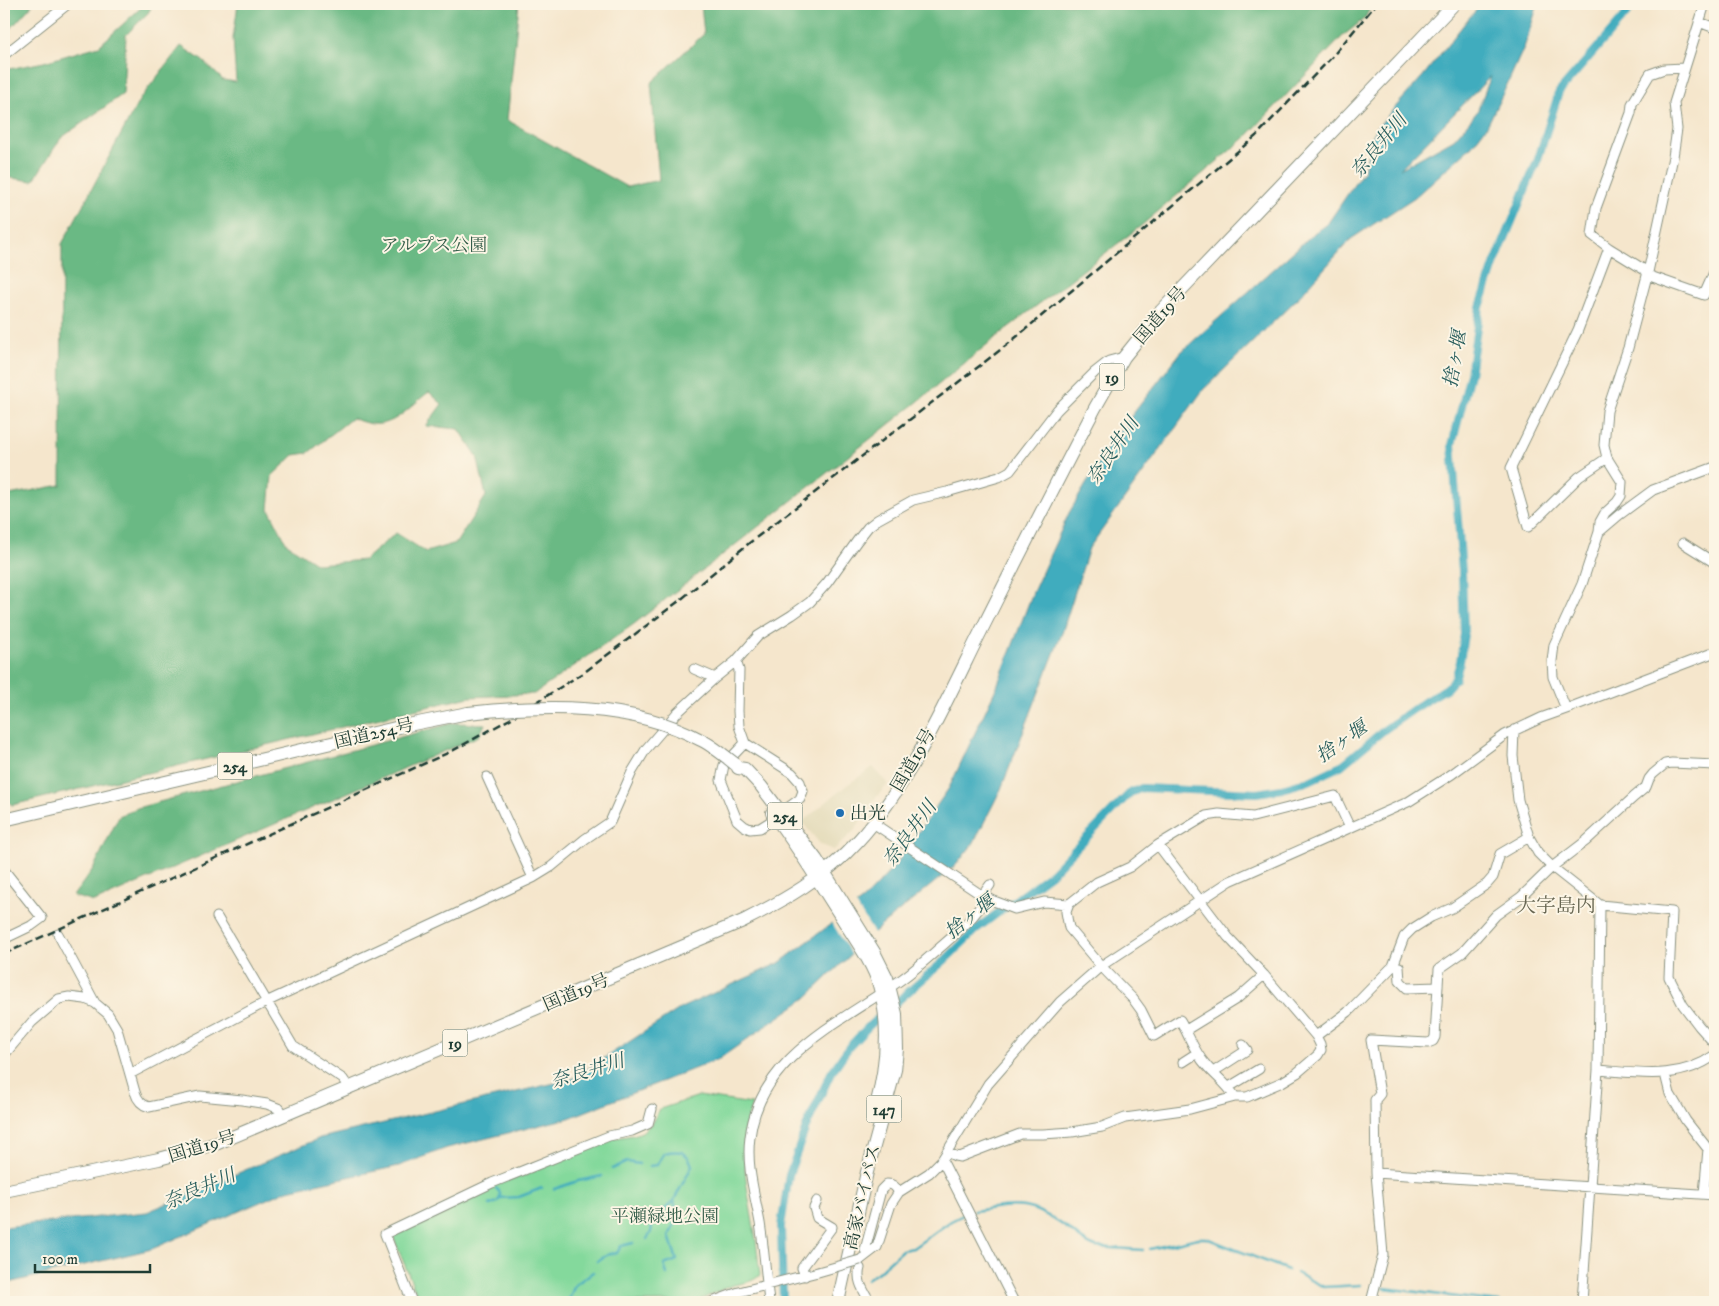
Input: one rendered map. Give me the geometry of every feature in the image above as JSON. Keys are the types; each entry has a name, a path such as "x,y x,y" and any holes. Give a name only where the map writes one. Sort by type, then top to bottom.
{"highway":[{"name":"国道19号","path":"4,1191 218,1143 743,921 824,880 873,823 900,784 934,723 1094,408 1124,358 1143,332 1174,298 1454,4"},
{"name":"国道254号","path":"4,820 400,727 468,713 519,708 560,708 607,712 661,723 682,730 718,751 737,766 745,769 761,786 824,880"},
{"name":"高家バイパス","path":"824,880 885,989 897,1049 895,1070 867,1172 838,1302"},
{"name":"高家バイパス","path":"830,1302 862,1157 881,1090 891,1018"}],"street":[{"path":"4,55 68,4"},
{"path":"1566,710 1553,677 1554,645 1582,584 1599,532 1600,522 1605,513 1617,502 1623,488 1618,473 1607,458 1604,445 1607,411 1628,348 1648,274 1673,157 1677,129 1674,103 1705,4"},
{"path":"1699,22 1715,28"},
{"path":"1684,68 1664,68 1650,74 1632,104 1632,113 1596,208 1592,235 1648,274 1704,295 1715,270"},
{"path":"1607,458 1579,478 1528,527 1511,468 1578,330 1609,248"},
{"path":"130,1074 266,1002 533,878 551,867 610,822 632,772 646,749 677,713 715,678 736,662 758,636 792,616 810,602 827,583 857,540 877,520 913,500 999,477 1010,471 1057,410 1094,372 1109,361 1124,358"},
{"path":"1599,532 1619,514 1653,490 1715,466"},
{"path":"1683,543 1715,563"},
{"path":"844,1274 859,1268 877,1247 891,1204 899,1192 929,1173 945,1156 988,1084 999,1070 1060,1002 1101,966 1201,899 1230,882 1408,802 1452,774 1514,730 1715,652"},
{"path":"736,662 739,670 739,726 745,744 792,773 800,782 803,791 800,799 760,828 750,829 737,820 721,780 724,765 745,744"},
{"path":"694,669 715,678"},
{"path":"1514,730 1513,756 1518,800 1530,837 1538,852 1552,867 1600,905 1672,912 1669,977 1684,1005 1715,1044"},
{"path":"1371,1302 1383,1255 1376,1173 1374,1100 1380,1094 1371,1040 1433,1041 1435,1037 1439,969 1462,953 1496,915 1520,897 1552,867 1586,841 1643,791 1653,774 1665,764 1672,762 1715,765"},
{"path":"487,777 533,878"},
{"path":"1234,1097 1228,1087 1197,1053 1180,1020 1154,1036 1141,1010 1069,928 1066,922 1066,912 1069,904 1097,882 1130,867 1158,845 1206,816 1219,814 1253,817 1335,796 1350,828"},
{"path":"873,823 982,896 1015,909 1044,902 1069,904"},
{"path":"1316,1036 1348,1012 1393,966 1404,937 1412,929 1431,917 1452,908 1486,884 1493,877 1500,854 1530,837"},
{"path":"945,1156 960,1157 1020,1134 1072,1132 1102,1127 1125,1118 1190,1110 1234,1097 1247,1097 1282,1082 1297,1073 1318,1055 1321,1050 1316,1036 1264,975 1228,937 1201,899 1158,845"},
{"path":"4,870 27,902 42,918 31,926 4,939"},
{"path":"769,1302 771,1284 750,1172 749,1150 750,1136 760,1102 770,1082 783,1065 799,1050 902,978 957,933 974,917 982,896 990,884"},
{"path":"1582,1302 1598,1070 1600,905"},
{"path":"217,917 293,1046 343,1079 350,1088"},
{"path":"58,934 95,1003"},
{"path":"1393,966 1399,967 1400,981 1407,988 1438,987"},
{"path":"1186,1030 1238,998 1264,975"},
{"path":"4,1055 32,1022 60,999 69,997 86,999 95,1003 108,1014 117,1029 137,1098 145,1106 150,1107 200,1096 222,1097 267,1104 280,1109 283,1116"},
{"path":"1213,1072 1246,1050 1243,1045"},
{"path":"1183,1062 1197,1053"},
{"path":"1598,1070 1665,1074 1695,1067 1715,1055"},
{"path":"1228,1087 1259,1069"},
{"path":"1665,1074 1670,1094 1686,1121 1708,1149 1704,1194"},
{"path":"412,1302 385,1234 492,1183 609,1136 641,1128 648,1124 652,1109"},
{"path":"945,1156 1014,1302"},
{"path":"1376,1173 1715,1195"},
{"path":"865,1250 881,1190 887,1184 891,1184 899,1192"},
{"path":"805,1276 802,1268 832,1227 817,1218 814,1208 816,1202"},
{"path":"712,1302 739,1292 818,1272 859,1268"},
{"path":"859,1268 870,1302"}],"shaded area":[{"name":"出光","path":"873,767 888,784 872,802 855,830 834,850 821,845 802,822 847,785"}],"green space":[{"path":"4,4 33,4 4,36"},
{"path":"145,4 153,4 148,13 126,35 123,94 61,138 33,181 4,177 4,70 44,62 99,46"},
{"name":"アルプス公園","path":"238,4 519,4 507,120 627,187 659,180 651,83 704,34 701,4 1372,4 1365,18 1343,36 1246,137 1142,225 1001,333 915,404 634,624 534,694 469,697 12,805 4,798 4,496 61,485 62,244 140,99 181,46 203,61 223,80 236,82 233,38","holes":["429,392 442,404 426,426 459,429 477,456 486,496 456,543 426,552 396,533 364,560 317,564 287,544 269,509 272,476 294,455 308,453 352,418 367,423 385,423 401,415"]},
{"path":"453,723 485,724 479,736 94,902 73,896 93,869 119,816 137,808"},
{"name":"平瀬緑地公園","path":"699,1096 752,1104 747,1120 744,1151 746,1182 760,1275 757,1278 730,1286 693,1302 420,1302 392,1234 435,1215 485,1188 603,1140 642,1132 651,1124 660,1109"}],"water":[{"name":"奈良井川","path":"1482,4 1538,4 1525,45 1487,126 1471,147 1415,197 1351,239 1296,300 1203,390 1089,548 1062,633 1001,789 973,844 956,865 881,926 806,998 719,1059 569,1118 447,1148 399,1166 288,1190 152,1249 4,1284 4,1227 147,1212 320,1138 572,1079 681,1008 779,963 863,900 894,867 949,788 997,686 1033,592 1069,513 1111,442 1181,352 1314,233 1328,223 1364,170 1374,131 1423,76","holes":["1491,76 1477,112 1454,139 1400,169"]}],"pier":[{"path":"855,903 875,935 853,957 831,921"}],"waterway":[{"name":"捨ヶ堰","path":"783,1302 781,1226 789,1175 806,1127 831,1073 849,1047 870,1025 945,960 979,927 1052,873 1130,793 1142,788 1257,793 1282,789 1309,781 1341,766 1384,730 1447,688 1455,679 1460,662 1464,634 1462,571 1452,445 1470,374 1480,307 1494,265 1538,159 1559,92 1635,4"},
{"path":"647,1239 651,1232 653,1220 673,1202 692,1166 688,1157 682,1152 664,1153 657,1165 650,1166"},
{"path":"612,1169 627,1162 639,1164"},
{"path":"554,1189 602,1176"},
{"path":"496,1188 500,1193 500,1198 519,1197 542,1188"},
{"path":"490,1205 497,1202 500,1198"},
{"path":"667,1274 664,1265 677,1260 669,1236 675,1219 674,1201"},
{"path":"974,1211 1013,1206 1032,1209 1054,1219 1092,1246 1143,1250"},
{"path":"867,1279 877,1273 902,1250 913,1248 951,1221 967,1213"},
{"path":"1150,1249 1198,1238 1206,1238 1288,1270"},
{"path":"597,1261 609,1254 617,1253 621,1246 633,1243"},
{"path":"569,1299 575,1285 593,1272"},
{"path":"1296,1273 1324,1287 1361,1285"},
{"path":"1384,1288 1499,1302"}],"railway":[{"path":"4,954 452,751 510,719 586,671 679,601 748,544 1008,344 1256,136 1332,57 1376,4"}],"place":[{"name":"出光","path":"840,813"}],"district":[{"name":"大字島内","path":"1556,905"}]}
